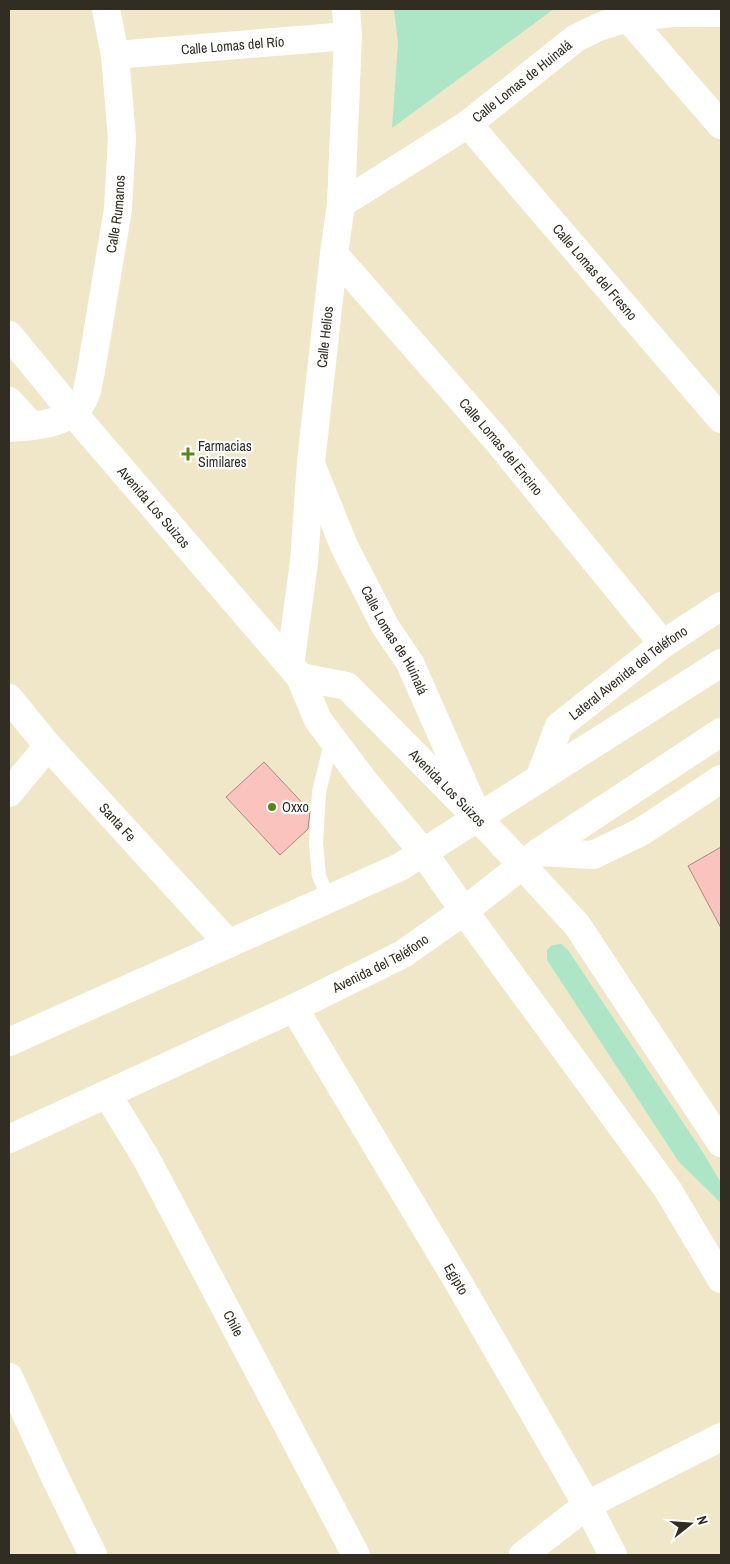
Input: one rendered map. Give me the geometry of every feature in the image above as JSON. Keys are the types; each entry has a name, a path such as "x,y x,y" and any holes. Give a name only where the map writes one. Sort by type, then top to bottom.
{"street":[{"name":"Calle Rumanos","path":"73,413 85,398 90,377 118,209 122,138 115,55 106,9"},
{"name":"Calle Helios","path":"295,671 311,462 341,204 348,36 346,9"},
{"name":"Calle Lomas de Huinalá","path":"341,204 468,124 576,38 601,26 628,18 673,13 721,13"},
{"path":"628,18 721,125"},
{"name":"Calle Lomas del Río","path":"115,55 348,36"},
{"name":"Calle Lomas del Fresno","path":"468,124 721,419"},
{"name":"Calle Lomas del Encino","path":"334,254 495,438 663,644"},
{"name":"Avenida Los Suizos","path":"9,335 73,413 295,671 318,720 364,781 423,852 442,881 668,1190 721,1279"},
{"path":"9,401 20,427 57,420 73,413"},
{"name":"Calle Lomas de Huinalá","path":"311,462 344,546 385,626 410,663 478,817"},
{"name":"Lateral Avenida del Teléfono","path":"539,779 559,726 663,644 721,606"},
{"path":"9,1042 400,867 721,663"},
{"name":"Avenida Los Suizos","path":"295,671 346,686 498,839 530,859 721,1143"},
{"name":"Santa Fe","path":"9,698 48,746 229,944"},
{"name":"Avenida del Teléfono","path":"9,1140 294,1008 403,954 464,911 530,859 721,732"},
{"path":"9,793 48,746"},
{"path":"530,859 593,855 641,832 721,779"},
{"name":"Egipto","path":"294,1008 456,1280 587,1505 613,1555"},
{"name":"Chile","path":"107,1094 146,1158 356,1555"},
{"path":"9,1377 93,1555"},
{"path":"523,1555 587,1505 721,1437"}],"lane":[{"path":"329,899 319,876 316,843 319,792 332,738"}],"green space":[{"path":"394,9 554,9 392,128 398,43"},
{"path":"561,944 568,950 704,1154 721,1183 721,1203 679,1162 547,960 547,950 552,945"}],"building":[{"path":"264,762 310,811 308,829 280,855 226,797"},
{"path":"721,847 721,928 688,866"}],"place":[{"name":"Farmacias Similares","path":"188,454"},
{"name":"Oxxo","path":"272,807"}]}
